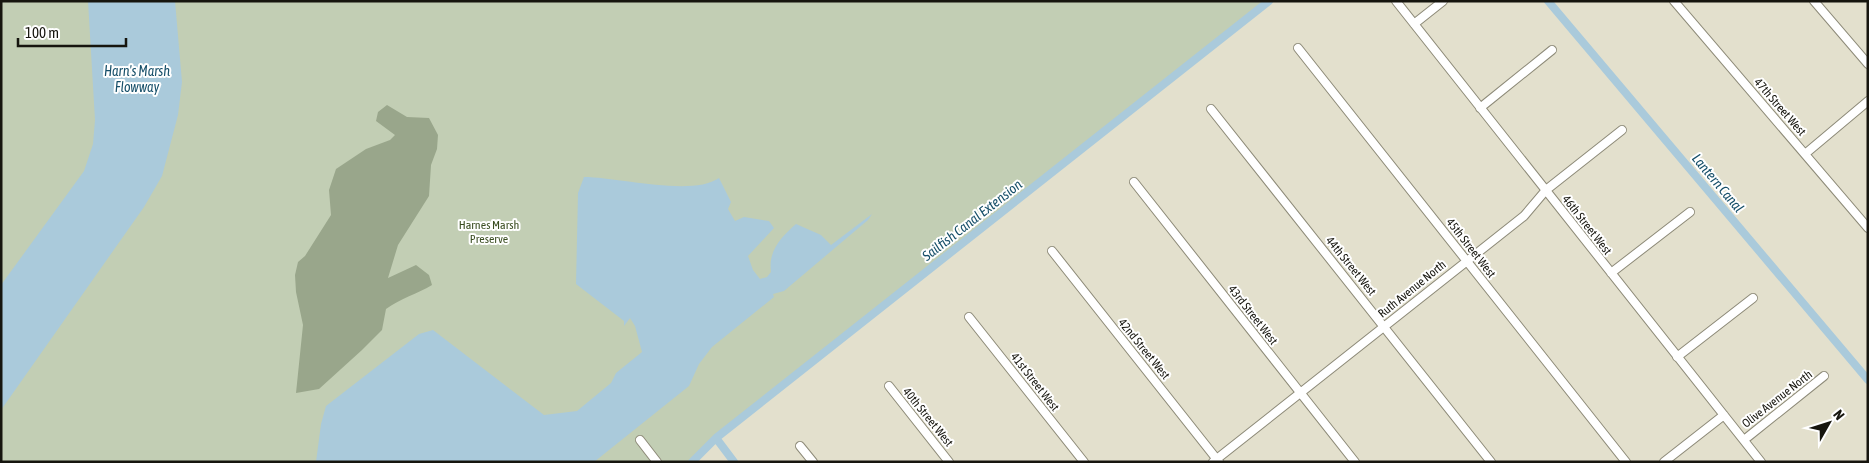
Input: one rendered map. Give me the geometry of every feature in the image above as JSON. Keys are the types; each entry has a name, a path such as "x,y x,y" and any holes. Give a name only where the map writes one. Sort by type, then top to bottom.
{"street":[{"name":"46th Street West","path":"1396,1 1761,462"},
{"path":"1414,24 1443,1"},
{"name":"47th Street West","path":"1674,1 1868,228"},
{"path":"1814,1 1868,64"},
{"name":"45th Street West","path":"1298,48 1626,462"},
{"path":"1480,108 1552,50"},
{"path":"1805,154 1868,101"},
{"name":"44th Street West","path":"1211,109 1491,462"},
{"name":"Ruth Avenue North","path":"1216,461 1300,392 1524,216 1546,190 1622,130"},
{"name":"43rd Street West","path":"1134,182 1355,462"},
{"path":"1611,273 1690,212"},
{"name":"42nd Street West","path":"1052,251 1216,461"},
{"path":"1677,357 1753,298"},
{"name":"41st Street West","path":"969,317 1084,462"},
{"name":"Olive Avenue North","path":"1744,440 1824,376"},
{"name":"40th Street West","path":"889,386 949,462"},
{"name":"Olive Avenue North","path":"1664,462 1724,416"},
{"path":"640,440 657,462"},
{"path":"800,446 813,462"}],"green space":[{"name":"Harnes Marsh Preserve","path":"1,1 1266,1 687,462 1,462"},
{"path":"387,105 407,117 429,118 438,135 437,149 431,165 429,196 398,245 388,278 416,265 429,275 432,285 386,309 382,330 319,389 296,393 303,325 296,292 295,275 298,262 305,256 331,215 329,190 336,169 366,149 390,140 395,135 376,121 378,112"}],"water":[{"name":"Harn's Marsh Flowway","path":"88,1 175,1 182,82 178,115 162,176 144,207 1,410 1,285 84,171 93,144 95,120"},
{"path":"584,177 673,186 691,186 707,183 719,178 731,202 728,209 735,221 744,217 769,221 774,228 748,256 753,270 760,279 767,277 771,272 772,257 777,245 796,224 821,235 831,245 872,214 868,220 784,291 773,294 774,297 712,347 699,364 689,386 594,462 316,462 321,424 326,406 419,334 433,330 544,415 577,411 611,383 616,373 642,352 635,326 630,318 624,326 624,321 576,284 578,193"}],"waterway":[{"name":"Sailfish Canal Extension","path":"692,462 716,438 1269,1"},
{"name":"Lantern Canal","path":"1548,1 1868,380"},
{"path":"716,438 734,462"}]}
